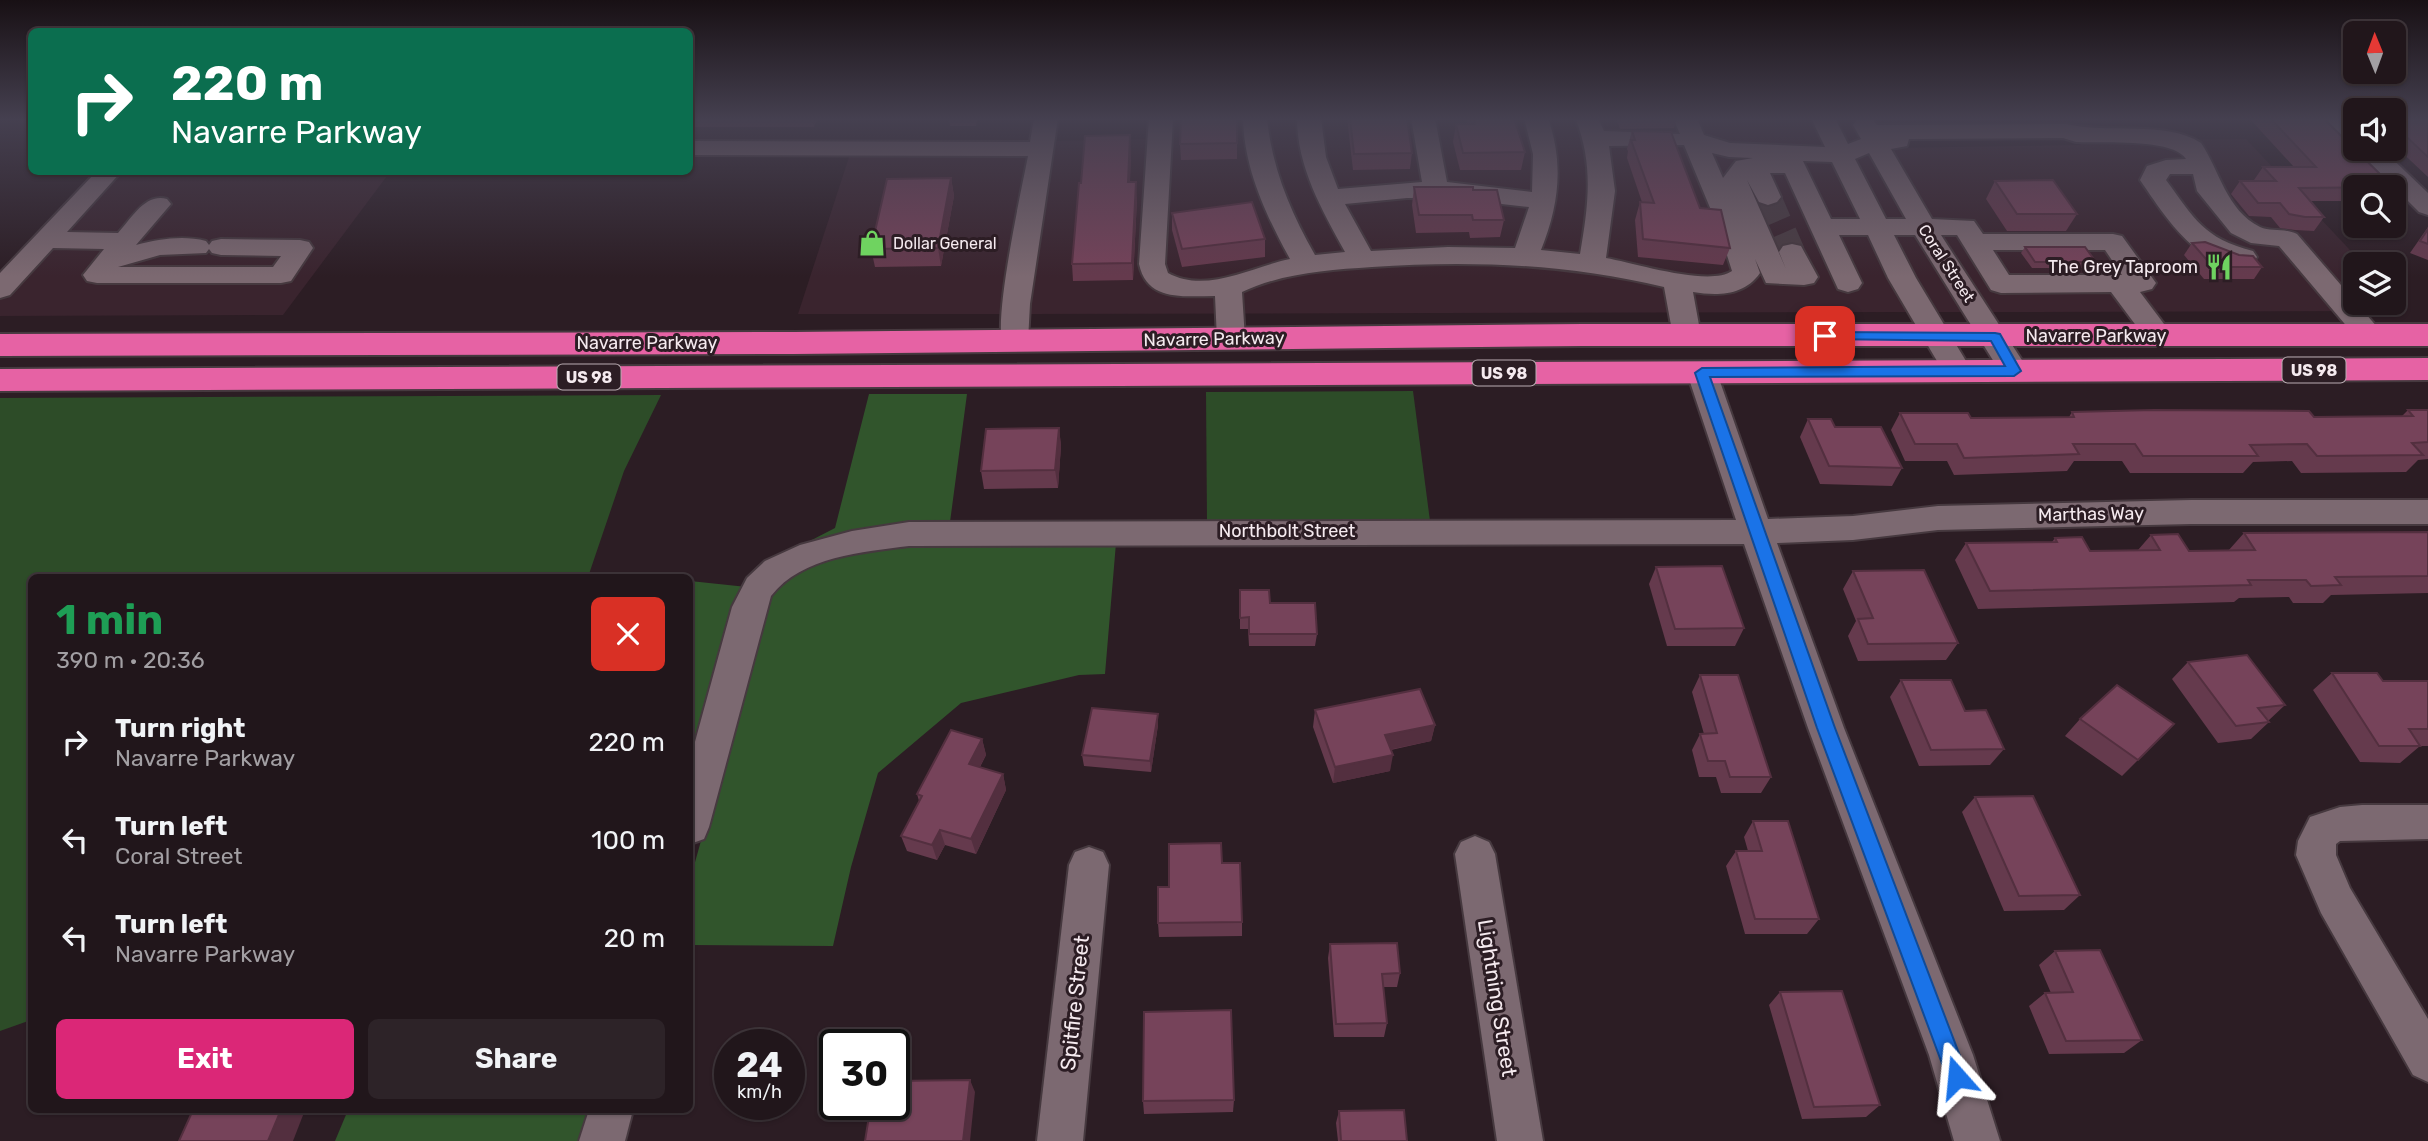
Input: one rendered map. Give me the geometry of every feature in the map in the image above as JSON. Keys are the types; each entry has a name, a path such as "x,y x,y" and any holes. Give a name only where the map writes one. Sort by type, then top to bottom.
{"highway":[{"name":"Navarre Parkway","path":"0,345 2428,335"},
{"path":"1247,374 1250,365 1261,356 1328,338"},
{"path":"1139,375 1207,354 1231,339"},
{"name":"Navarre Parkway","path":"0,380 2428,369"}],"street":[{"path":"1014,341 1016,304 1037,171"},
{"path":"1158,171 1152,264 1155,277 1173,287 1228,288 1255,274 1307,265 1454,253 1525,255 1592,263 1705,285 1741,281 1746,273 1731,227 1707,171"},
{"path":"1264,171 1275,209 1307,265"},
{"path":"1317,171 1362,259"},
{"path":"1433,171 1436,190"},
{"path":"1525,255 1541,220 1547,171"},
{"path":"1592,263 1604,179 1602,171"},
{"path":"1741,171 1734,180 1776,277 1804,277 1793,253"},
{"path":"1756,171 1768,197"},
{"path":"1797,171 1848,283"},
{"path":"1851,171 1902,278 1957,371"},
{"name":"Coral Street","path":"1891,171 1923,228 1995,337 2014,371"},
{"path":"2159,171 2152,175 2152,180 2204,244 2231,257 2302,256"},
{"path":"2205,171 2210,191 2240,227 2260,237 2285,238 2370,335"},
{"path":"2391,171 2428,207"},
{"path":"0,289 106,175"},
{"path":"1329,198 1436,190 1544,201"},
{"path":"46,240 117,250 160,247 300,248 281,275 97,275 117,250 158,204"},
{"path":"1822,227 1965,227 2001,284 2142,283 2113,242 1975,242"},
{"path":"1677,281 1687,336"},
{"path":"2119,284 2159,336"},
{"path":"1228,288 1231,339"},
{"path":"1702,373 1826,728 1951,1055 1977,1141"},
{"name":"Marthas Way","path":"1756,532 1853,528 1938,518 2191,512 2428,512"},
{"name":"Northbolt Street","path":"693,816 749,607 762,582 790,563 857,542 909,534 1756,532"},
{"path":"2428,822 2340,824 2324,829 2317,841 2316,855 2335,900 2428,1060"},
{"name":"Lightning Street","path":"1475,854 1520,1141"},
{"name":"Spitfire Street","path":"1060,1141 1089,865"},
{"path":"602,1141 610,1113"}],"shaded area":[{"path":"844,171 1027,171 1005,314 798,314"},
{"path":"1046,171 1841,171 1911,312 1025,314"},
{"path":"1859,171 1884,171 1968,312 1931,312"},
{"path":"1900,171 2276,171 2352,252 2343,252 2343,311 1988,312"},
{"path":"115,175 388,175 283,315 0,316 0,300"}],"green space":[{"path":"1413,391 1430,521 1207,521 1206,392"},
{"path":"869,394 967,394 950,522 804,544 835,528"},
{"path":"661,395 624,471 589,574 28,574 28,1021 0,1031 0,398"},
{"path":"1116,543 1105,674 1079,675 961,703 878,773 851,867 833,946 693,945 693,869 772,588 797,573 849,555 876,549 932,545"},
{"path":"693,581 747,587 737,607 693,763"},
{"path":"347,1113 593,1113 585,1141 335,1141"}],"building":[{"path":"1082,171 1128,171 1128,182 1136,182 1132,263 1072,264"},
{"path":"1642,171 1686,171 1700,208 1721,210 1730,248 1643,239 1640,202 1654,203"},
{"path":"2267,171 2377,171 2381,175 2343,175 2343,188 2299,188 2324,217 2289,214 2280,203 2258,203 2240,181 2276,181"},
{"path":"951,178 938,248 871,249 887,179"},
{"path":"2053,180 2077,214 2017,214 1995,181"},
{"path":"1414,187 1473,187 1473,190 1497,190 1504,220 1473,220 1472,215 1419,215"},
{"path":"1252,202 1265,239 1182,249 1172,213"},
{"path":"2428,229 2428,244 2420,241"},
{"path":"2205,242 2239,255 2253,256 2262,267 2213,267 2192,243"},
{"path":"2025,247 2085,247 2096,262 2035,262"},
{"path":"2408,410 2428,410 2428,442 2412,443 2423,455 2317,456 2307,444 2250,445 2258,456 2143,456 2135,444 2073,444 2079,454 1964,458 1957,444 1915,444 1900,413 1968,413 1971,418 2074,417 2072,412 2309,411 2314,417 2413,416"},
{"path":"1808,419 1831,419 1835,427 1881,427 1902,468 1829,466"},
{"path":"1059,428 1055,470 981,471 986,429"},
{"path":"2428,532 2428,576 2335,577 2341,585 2311,586 2306,580 2248,580 2251,585 1990,591 1966,543 2057,542 2055,538 2082,537 2090,551 2160,550 2151,535 2178,534 2189,551 2255,550 2244,533"},
{"path":"1722,566 1744,628 1675,629 1656,567"},
{"path":"1924,570 1958,643 1868,644 1858,619 1873,618 1853,571"},
{"path":"1240,590 1269,590 1270,603 1315,603 1317,634 1249,634 1249,617 1240,618"},
{"path":"2247,655 2285,705 2258,708 2269,722 2236,726 2188,662"},
{"path":"2332,673 2377,673 2383,681 2428,681 2428,729 2409,729 2420,746 2379,746"},
{"path":"1700,675 1738,675 1771,777 1730,777 1725,761 1708,761 1700,734 1717,733"},
{"path":"1901,680 1951,680 1965,711 1986,710 2004,749 1931,750"},
{"path":"2117,685 2174,724 2138,760 2080,719"},
{"path":"1420,689 1435,725 1385,735 1393,755 1335,767 1315,710"},
{"path":"1092,708 1158,714 1150,761 1082,755"},
{"path":"951,730 982,739 969,764 1003,774 971,839 940,830 932,845 901,836 922,796 917,794"},
{"path":"2033,796 2080,895 2019,896 1975,797"},
{"path":"1753,821 1788,821 1819,919 1755,919 1736,851 1762,851"},
{"path":"1221,843 1222,863 1240,863 1242,922 1158,923 1158,887 1169,887 1169,844"},
{"path":"1397,943 1400,973 1382,974 1387,1023 1336,1024 1330,944"},
{"path":"2100,950 2142,1040 2066,1041 2045,993 2073,992 2055,951"},
{"path":"1842,991 1880,1105 1814,1107 1780,992"},
{"path":"1231,1010 1234,1100 1143,1101 1144,1012"},
{"path":"970,1080 963,1141 865,1141 868,1120 910,1120 910,1081"},
{"path":"1404,1110 1407,1141 1341,1141 1339,1111"},
{"path":"192,1113 280,1113 268,1141 179,1141"}],"tunnel":[{"path":"1768,197 1792,252"}],"place":[{"name":"Dollar General","path":"872,243"},
{"name":"The Grey Taproom","path":"2219,267"}],"route":[{"path":"1825,336 1995,337 2014,371 1702,373 1712,408 1826,728 1951,1055 1957,1077"}]}
